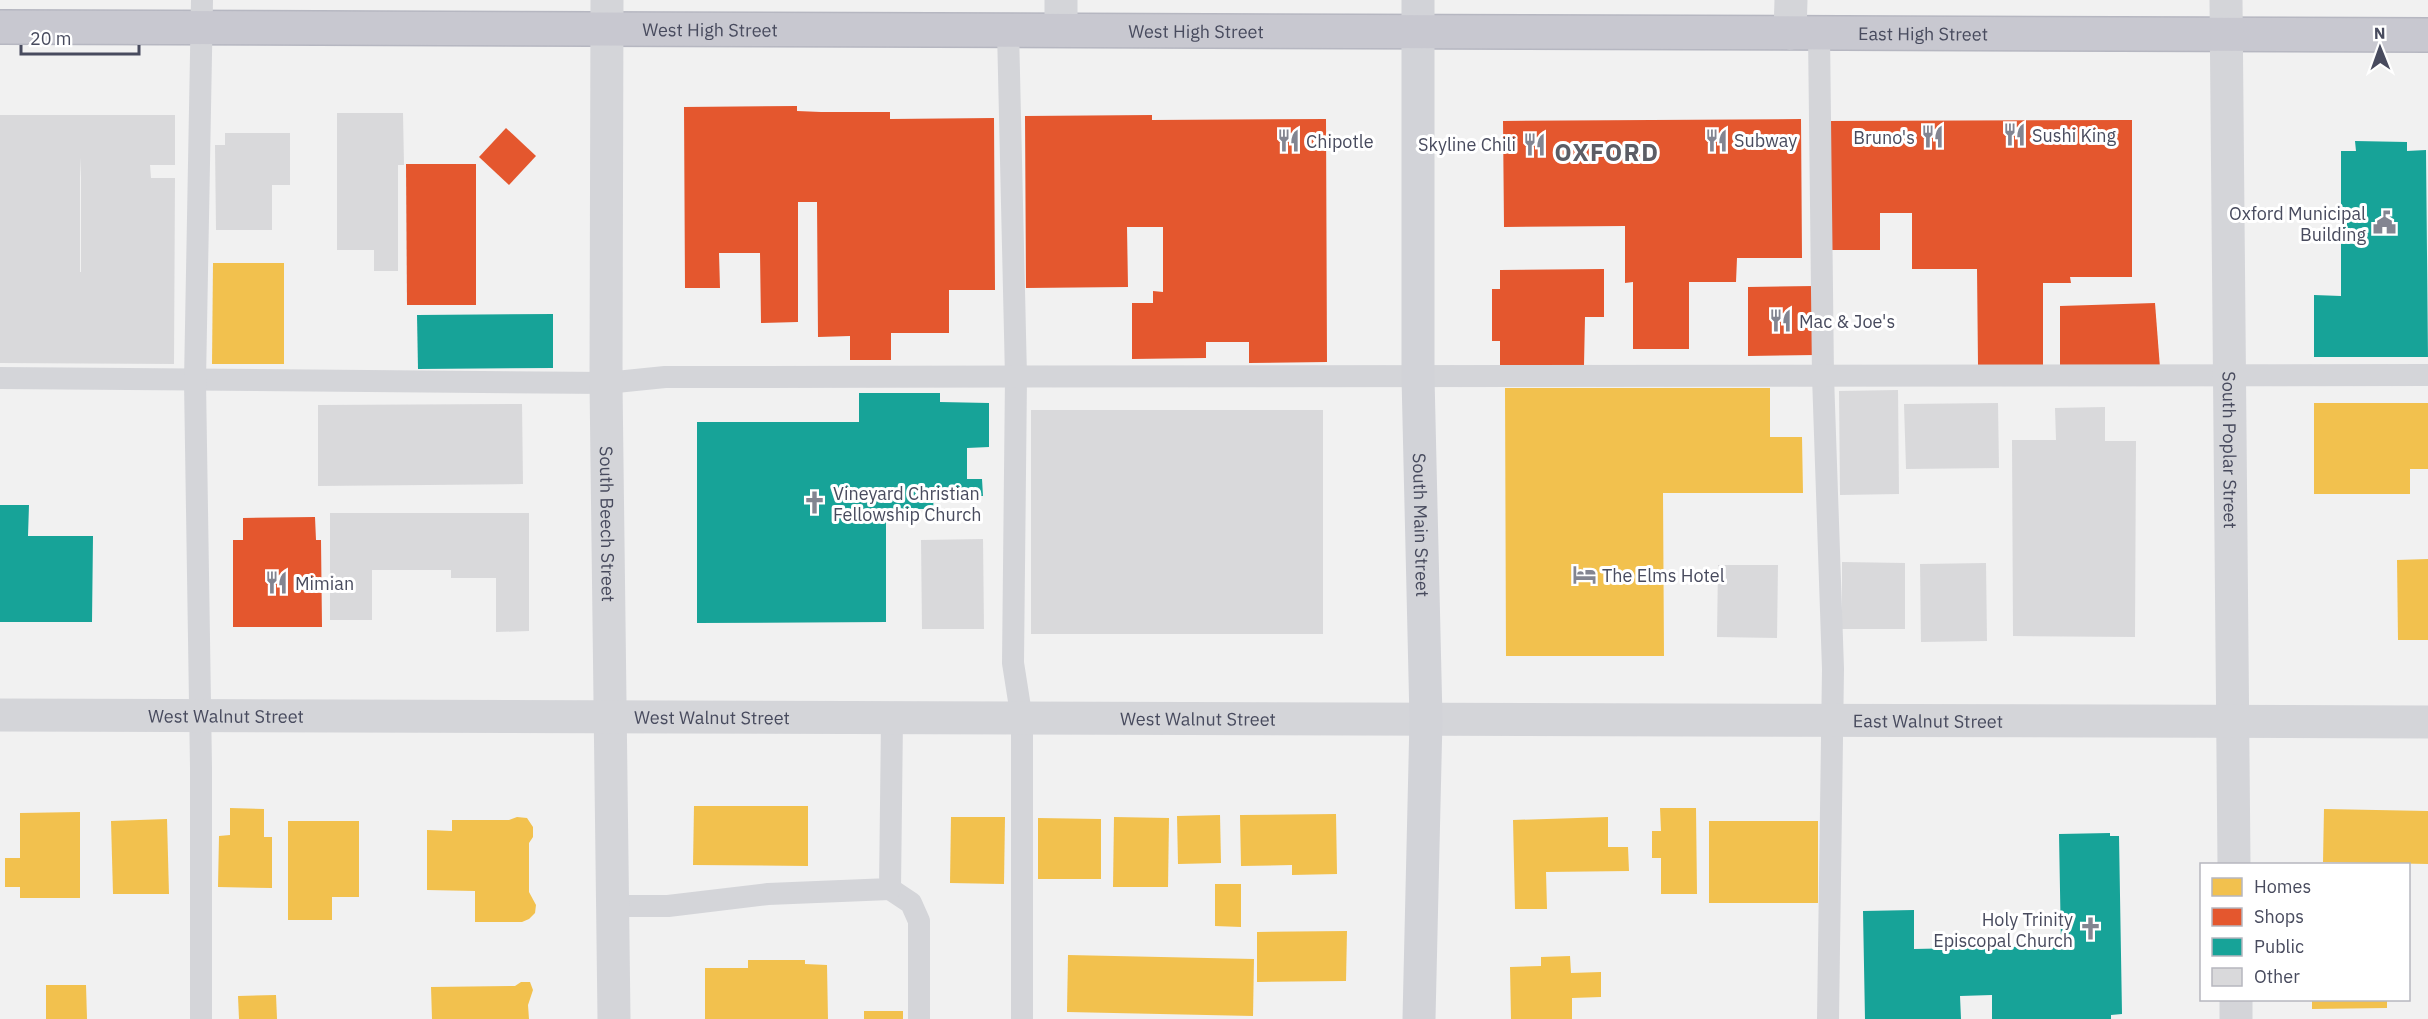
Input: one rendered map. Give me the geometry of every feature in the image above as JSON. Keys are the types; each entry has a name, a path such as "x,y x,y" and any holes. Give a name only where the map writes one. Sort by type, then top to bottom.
{"highway":[{"name":"West High Street","path":"0,27 202,14 607,14 1008,30 1061,15 1418,16"},
{"name":"East High Street","path":"1418,16 1805,33 2428,35"}],"main road":[{"name":"South Main Street","path":"1418,16 1418,377 1426,719 1419,1019"}],"street":[{"path":"1791,0 1805,33"},
{"name":"South Poplar Street","path":"2226,0 2234,863"},
{"name":"South Beech Street","path":"607,14 606,383 614,1019"},
{"name":"West Walnut Street","path":"0,715 612,719 1426,719"},
{"name":"East Walnut Street","path":"1426,719 2428,722"},
{"path":"2236,1001 2236,1019"}],"lane":[{"path":"201,1019 200,717 195,381 198,105 202,14"},
{"path":"1008,30 1016,376 1013,663 1022,720 1022,1019"},
{"path":"1805,33 1822,376 1833,669 1828,1019"},
{"path":"0,378 606,383 665,377 2428,375"},
{"path":"890,890 892,719"},
{"path":"613,906 668,906 768,894 890,890 911,903 919,921 920,1019"}],"building: Homes":[{"path":"213,263 284,263 284,364 212,364"},
{"name":"The Elms Hotel","path":"1505,388 1770,388 1770,437 1802,437 1803,493 1663,493 1664,656 1506,656"},
{"path":"2314,403 2428,403 2428,469 2410,469 2410,494 2314,494"},
{"path":"2428,559 2428,640 2398,640 2397,560"},
{"path":"694,806 808,806 808,866 693,865"},
{"path":"230,808 264,809 264,837 272,837 272,888 218,887 219,836 230,835"},
{"path":"1660,808 1696,808 1697,894 1661,894 1661,858 1652,858 1652,831 1661,831"},
{"path":"2324,809 2428,811 2428,864 2323,862"},
{"path":"80,812 80,898 20,898 20,887 5,887 5,858 20,858 20,813"},
{"path":"1336,814 1337,874 1292,875 1292,865 1241,866 1240,815"},
{"path":"1220,815 1221,863 1178,864 1177,816"},
{"path":"517,817 527,818 533,827 533,837 529,843 529,892 536,905 535,913 529,919 522,922 475,922 475,891 427,890 427,830 452,831 452,820 509,820"},
{"path":"951,817 1005,817 1004,884 950,883"},
{"path":"1114,817 1169,818 1168,887 1113,887"},
{"path":"1608,817 1608,847 1628,847 1629,871 1546,872 1547,909 1515,909 1513,820"},
{"path":"1038,818 1101,819 1101,879 1038,879"},
{"path":"167,819 169,894 113,894 111,821"},
{"path":"288,821 359,821 359,897 332,897 332,920 288,920"},
{"path":"1709,821 1818,821 1818,903 1709,903"},
{"path":"1215,884 1241,884 1241,927 1215,926"},
{"path":"1347,931 1346,981 1257,982 1257,932"},
{"path":"1068,955 1254,959 1253,1016 1067,1012"},
{"path":"1570,956 1571,973 1601,972 1601,997 1572,998 1572,1019 1511,1019 1510,967 1541,966 1541,957"},
{"path":"748,960 805,960 805,964 827,965 828,1019 705,1019 705,968 748,968"},
{"path":"521,982 530,982 533,990 528,1005 529,1019 432,1019 431,987 515,986"},
{"path":"46,985 86,985 87,1019 46,1019"},
{"path":"276,995 277,1019 239,1019 238,996"},
{"path":"2312,1001 2387,1001 2387,1008 2312,1009"},
{"path":"864,1011 903,1011 903,1019 864,1019"}],"building: Shops":[{"path":"797,106 797,111 890,112 890,119 994,118 995,290 949,290 949,333 891,333 891,360 850,360 850,336 818,337 817,202 798,202 798,322 761,323 760,253 719,253 720,288 685,288 684,107"},
{"path":"1152,115 1152,120 1326,119 1327,362 1249,363 1249,342 1206,342 1206,358 1132,359 1132,303 1153,303 1153,291 1163,292 1163,227 1127,227 1128,287 1026,288 1025,116"},
{"path":"1801,119 1802,258 1737,258 1736,282 1689,282 1689,349 1633,349 1633,282 1625,283 1625,226 1504,227 1503,121"},
{"path":"2132,120 2132,277 2070,277 2071,283 2043,283 2043,365 1978,365 1977,269 1912,269 1912,213 1880,213 1880,250 1828,250 1827,121"},
{"path":"506,128 536,156 509,185 479,157"},
{"path":"406,164 476,164 476,305 407,305"},
{"path":"1604,269 1604,317 1585,317 1584,365 1500,365 1500,341 1492,341 1492,289 1500,289 1500,270"},
{"name":"Mac & Joe's","path":"1814,286 1815,355 1748,356 1748,287"},
{"path":"2155,303 2160,368 2060,365 2060,306"},
{"name":"Mimian","path":"315,517 316,540 321,540 322,627 233,627 233,540 243,540 243,518"}],"building: Public":[{"name":"Oxford Municipal Building","path":"2355,141 2407,142 2407,151 2426,150 2428,357 2314,357 2314,295 2341,296 2341,151 2356,151"},
{"path":"553,314 553,368 418,369 417,315"},
{"name":"Vineyard Christian Fellowship Church","path":"859,393 940,393 940,402 989,403 989,447 967,448 967,479 982,479 983,496 934,495 933,509 886,509 886,622 697,623 697,422 859,422"},
{"path":"0,505 29,505 28,536 93,536 92,622 0,622"},
{"name":"Holy Trinity Episcopal Church","path":"2110,833 2110,836 2119,836 2122,1014 2111,1015 2111,1019 1992,1019 1992,995 1960,996 1961,1019 1865,1019 1863,911 1914,910 1914,949 2061,946 2059,834"}],"building: Other":[{"path":"337,113 403,113 404,165 398,165 398,271 374,271 374,250 337,250"},
{"path":"0,115 175,115 175,165 150,165 151,178 175,178 174,364 0,363","holes":["80,157 81,272 80,272"]},
{"path":"225,133 290,133 290,185 272,185 272,230 216,230 215,145 225,145"},
{"path":"1898,390 1899,494 1840,495 1839,391"},
{"path":"1998,403 1999,468 1906,469 1904,404"},
{"path":"522,404 523,484 318,486 318,405"},
{"path":"2105,407 2105,441 2136,441 2135,637 2013,636 2012,440 2056,440 2055,408"},
{"path":"1031,410 1323,410 1323,634 1031,634"},
{"path":"330,513 529,513 529,631 496,632 496,578 451,578 451,570 372,570 372,620 330,620"},
{"path":"983,539 984,629 922,629 921,540"},
{"path":"1842,562 1905,563 1905,629 1842,629"},
{"path":"1986,563 1987,641 1921,642 1920,564"},
{"path":"1718,565 1778,565 1777,638 1717,637"}],"place":[{"name":"Sushi King","path":"2014,135"},
{"name":"Bruno's","path":"1933,137"},
{"name":"Subway","path":"1716,140"},
{"name":"Chipotle","path":"1288,141"},
{"name":"Skyline Chili","path":"1534,144"},
{"name":"Oxford Municipal Building","path":"2384,223"},
{"name":"Mac & Joe's","path":"1781,321"},
{"name":"Vineyard Christian Fellowship Church","path":"815,503"},
{"name":"The Elms Hotel","path":"1584,575"},
{"name":"Mimian","path":"277,583"},
{"name":"Holy Trinity Episcopal Church","path":"2091,929"}],"district":[{"name":"OXFORD","path":"1607,152"}]}
